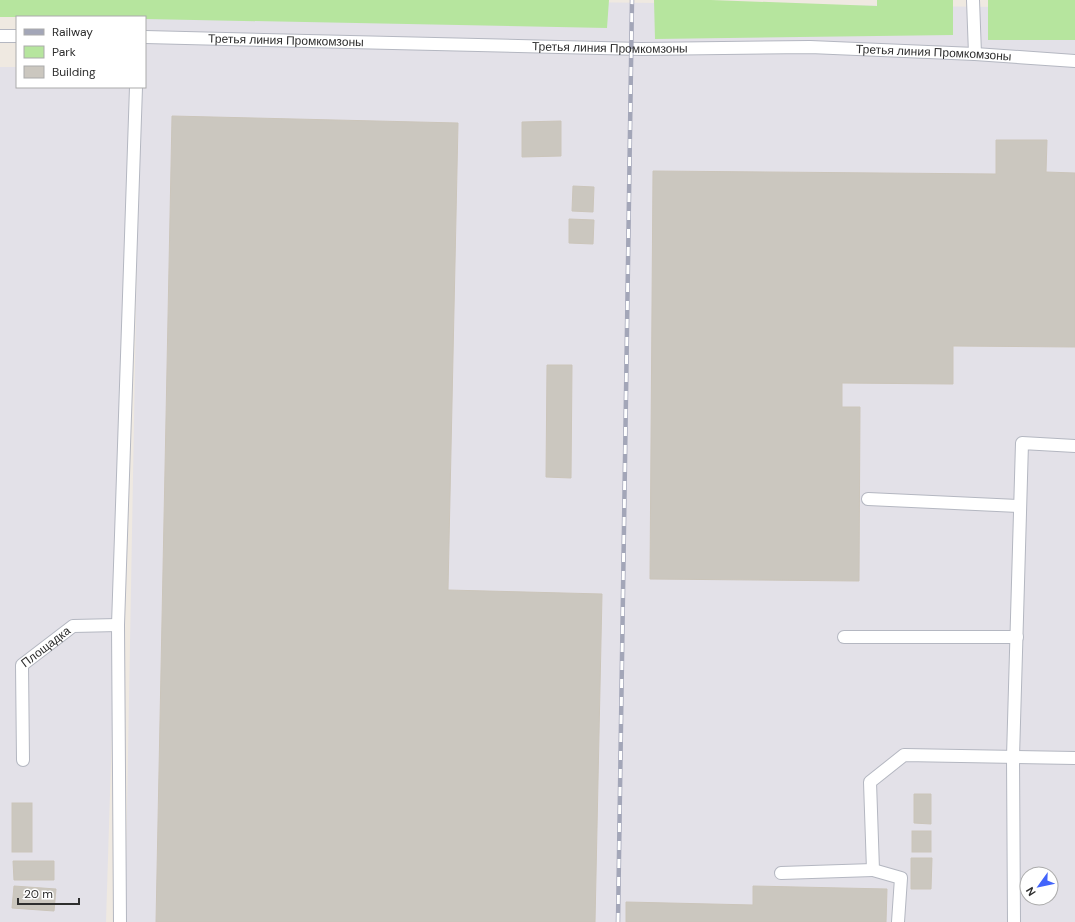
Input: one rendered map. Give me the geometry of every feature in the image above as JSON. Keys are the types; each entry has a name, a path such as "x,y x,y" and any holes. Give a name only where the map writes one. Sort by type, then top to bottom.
{"lane":[{"path":"973,0 975,54"},
{"path":"0,36 16,36"},
{"name":"Третья линия Промкомзоны","path":"146,37 641,49 810,47 975,54 1075,61"},
{"path":"120,922 118,625 136,88"},
{"path":"1014,922 1014,757 1022,442 1075,446"},
{"path":"868,499 1020,506"},
{"name":"Площадка","path":"23,760 22,665 73,626 118,625"},
{"path":"844,637 1017,637"},
{"path":"873,870 870,782 904,755 1075,758"},
{"path":"781,873 873,870 901,878 898,922"}],"shaded area":[{"path":"400,0 1075,8 1075,922 125,922 140,88 146,88 146,17"},
{"path":"0,67 16,67 16,88 132,88 106,922 0,922"}],"green space":[{"path":"0,0 609,0 607,28 146,19 146,16 0,17"},
{"path":"654,0 711,0 877,6 877,0 953,0 953,35 655,39"},
{"path":"988,0 1075,0 1075,40 988,40"}],"building":[{"path":"172,116 458,123 448,590 602,594 595,922 156,922"},
{"path":"561,121 561,156 522,157 522,122"},
{"path":"996,140 1047,140 1046,172 1075,173 1075,347 953,346 953,384 842,383 842,407 860,407 859,581 650,579 653,171 996,174"},
{"path":"573,186 594,187 593,212 572,211"},
{"path":"569,219 594,220 593,244 569,243"},
{"path":"547,365 572,365 571,478 546,477"},
{"path":"914,794 931,794 931,824 914,823"},
{"path":"12,803 32,803 32,852 12,852"},
{"path":"912,831 931,831 931,852 912,852"},
{"path":"911,858 932,858 931,889 911,889"},
{"path":"13,861 54,861 54,880 14,880"},
{"path":"14,886 56,889 54,911 12,908"},
{"path":"753,886 887,889 886,922 626,922 626,902 753,905"}],"railway":[{"path":"618,922 632,0"}]}
